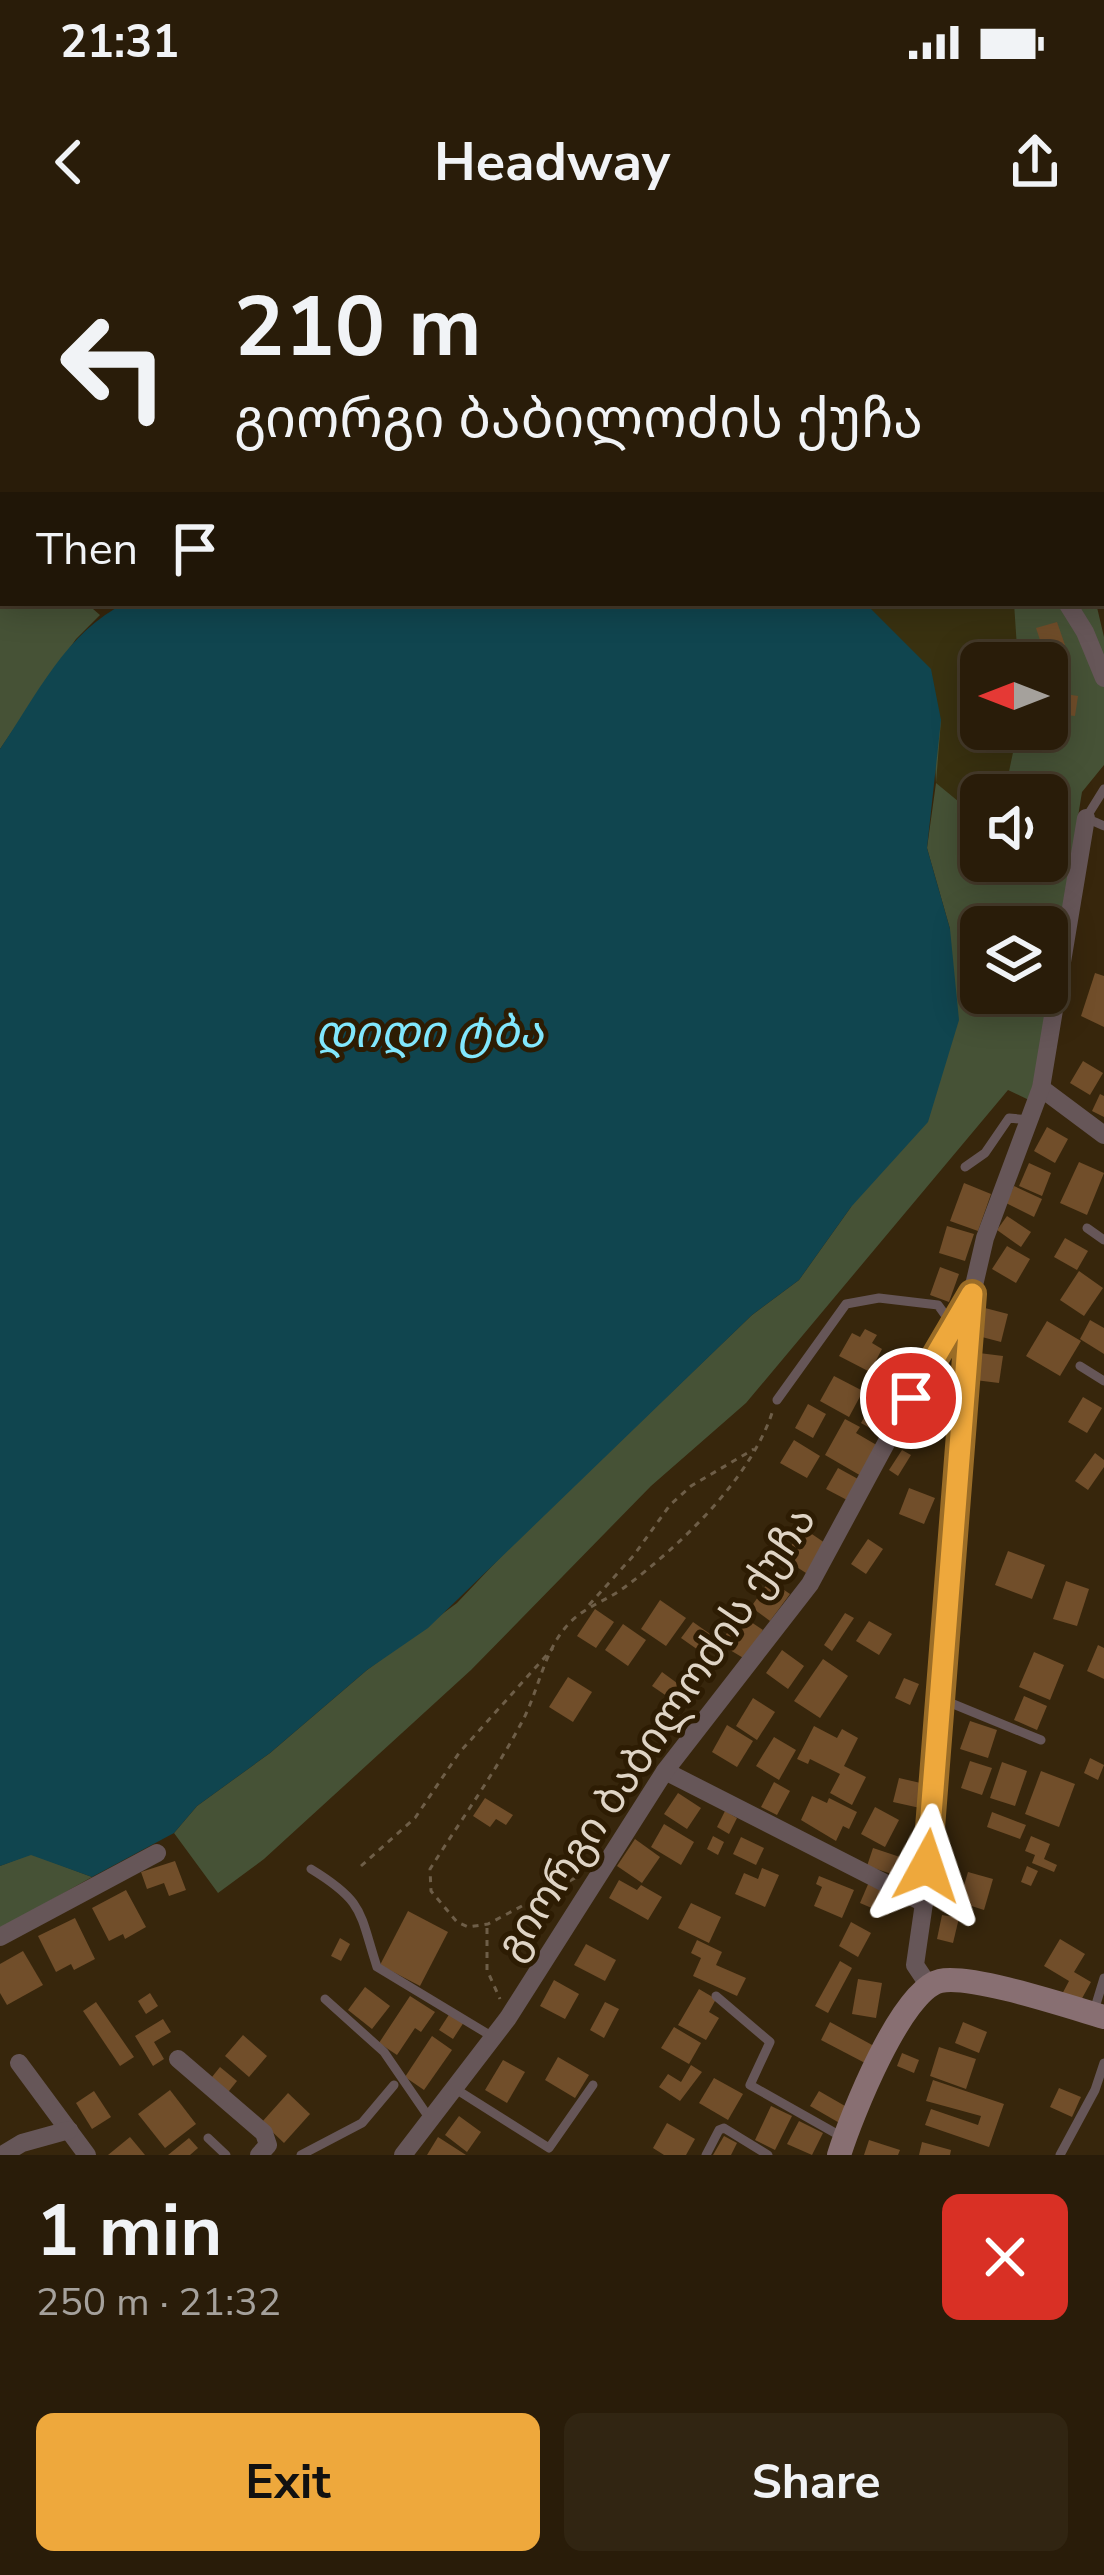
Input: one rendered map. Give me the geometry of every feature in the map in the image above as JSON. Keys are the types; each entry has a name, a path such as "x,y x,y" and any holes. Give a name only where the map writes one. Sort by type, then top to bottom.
{"street":[{"path":"1068,606 1104,678"},
{"name":"გიორგი ბაბილოძის ქუჩა","path":"403,2155 508,2018 665,1772 810,1584 951,1323 972,1294 985,1238 1041,1088 1095,822"},
{"path":"1041,1088 1104,1135"},
{"path":"929,1986 914,1965 924,1903 972,1294"},
{"path":"665,1772 924,1903"},
{"path":"0,1936 157,1853"},
{"path":"842,2147 884,2049 908,2008 929,1986 943,1980 1001,1988 1099,2015"},
{"path":"178,2059 269,2139 259,2155"},
{"path":"19,2063 87,2155"},
{"path":"2,2155 22,2143 69,2130"}],"lane":[{"name":"გიორგი ბაბილოძის ქუჩა","path":"1095,822 1104,789"},
{"path":"965,1167 985,1153 1009,1118 1030,1120"},
{"path":"1088,1228 1104,1240"},
{"path":"776,1400 846,1304 879,1298 938,1305 951,1323"},
{"path":"1080,1366 1104,1381"},
{"path":"941,1699 1041,1740"},
{"path":"311,1869 357,1904 370,1932 377,1967 493,2037"},
{"path":"1099,2015 1104,1978"},
{"path":"716,1996 770,2042 750,2086 842,2147"},
{"path":"325,1999 384,2052 430,2120"},
{"path":"1060,2155 1104,2063"},
{"path":"301,2155 362,2123 394,2085"},
{"path":"454,2087 549,2148 593,2086"},
{"path":"706,2155 724,2128 768,2155"},
{"path":"208,2138 226,2155"}],"path":[{"path":"588,1606 613,1596 653,1566 735,1480 759,1446 776,1400"},
{"path":"608,1861 488,1924 468,1927 457,1922 431,1891 430,1869 521,1724 564,1629 681,1495 759,1446"},
{"path":"361,1866 416,1818 459,1753 554,1647"},
{"path":"488,1924 487,1970 508,2018"}],"green space":[{"path":"0,606 90,606 100,615 76,639 0,749"},
{"path":"868,606 1097,606 1104,637 1104,765 1082,792 1068,878 1068,774 960,774 960,882 1067,882 1063,906 960,906 960,1014 1046,1014 1029,1100 1008,1090 746,1403 651,1486 471,1670 264,1859 218,1893 174,1833 197,1806 457,1603 752,1315 799,1280 851,1207 950,929 927,848 936,783 931,668"},
{"path":"31,1854 92,1877 0,1929 0,1866"}],"sand":[{"path":"867,606 1014,606 1017,642 960,642 960,750 1014,750 1008,774 960,774 960,803 936,783 941,720"}],"water":[{"name":"დიდი ტბა","path":"121,606 868,606 931,669 941,720 927,848 950,929 959,1020 928,1122 851,1207 799,1280 752,1315 428,1628 367,1670 270,1753 197,1806 174,1833 92,1877 31,1855 0,1866 0,749 69,648"}],"building":[{"path":"1057,622 1064,642 1041,642 1036,628"},
{"path":"1068,694 1078,696 1075,716 1068,715"},
{"path":"1095,973 1104,976 1104,1027 1081,1016"},
{"path":"1083,1061 1103,1073 1090,1095 1070,1083"},
{"path":"1100,1094 1104,1096 1104,1117 1092,1111"},
{"path":"1047,1127 1068,1139 1055,1163 1034,1151"},
{"path":"1079,1162 1104,1173 1087,1215 1060,1203"},
{"path":"1029,1163 1051,1173 1042,1196 1019,1186"},
{"path":"964,1183 991,1194 978,1231 950,1221"},
{"path":"1014,1186 1042,1199 1034,1217 1006,1203"},
{"path":"1007,1216 1031,1232 1021,1247 997,1230"},
{"path":"947,1226 974,1234 965,1261 939,1253"},
{"path":"1065,1238 1088,1251 1077,1270 1054,1257"},
{"path":"1007,1246 1030,1259 1016,1283 992,1269"},
{"path":"940,1267 959,1274 949,1302 930,1295"},
{"path":"1079,1271 1103,1288 1084,1316 1060,1300"},
{"path":"985,1308 1008,1314 1001,1342 978,1336"},
{"path":"1090,1320 1104,1328 1104,1354 1080,1339"},
{"path":"1047,1321 1081,1341 1060,1376 1026,1356"},
{"path":"865,1329 877,1335 872,1343 882,1349 870,1372 839,1356 852,1333 860,1337"},
{"path":"979,1353 1003,1356 999,1383 975,1380"},
{"path":"889,1356 907,1366 897,1385 909,1390 903,1400 874,1384"},
{"path":"834,1376 863,1391 849,1417 820,1401"},
{"path":"1083,1397 1102,1408 1087,1433 1068,1422"},
{"path":"874,1400 899,1414 886,1437 861,1423"},
{"path":"808,1404 826,1414 813,1438 795,1428"},
{"path":"845,1419 860,1427 856,1433 880,1447 863,1477 825,1455"},
{"path":"794,1440 820,1456 807,1478 780,1463"},
{"path":"902,1450 911,1455 898,1476 889,1470"},
{"path":"1095,1453 1104,1460 1104,1467 1088,1490 1075,1481"},
{"path":"838,1468 858,1479 847,1500 826,1489"},
{"path":"909,1488 935,1498 924,1524 899,1514"},
{"path":"803,1528 825,1543 806,1573 783,1558"},
{"path":"868,1539 883,1549 866,1574 851,1564"},
{"path":"1008,1551 1045,1565 1032,1599 995,1585"},
{"path":"770,1580 790,1594 770,1621 751,1607"},
{"path":"1066,1581 1089,1589 1077,1626 1053,1619"},
{"path":"660,1600 686,1618 666,1646 641,1629"},
{"path":"595,1609 614,1622 596,1648 577,1636"},
{"path":"845,1613 854,1618 832,1651 824,1645"},
{"path":"739,1614 763,1630 745,1659 720,1644"},
{"path":"869,1621 892,1634 879,1655 856,1641"},
{"path":"693,1622 713,1636 701,1652 681,1638"},
{"path":"623,1624 646,1640 628,1666 605,1650"},
{"path":"1098,1645 1104,1648 1104,1679 1087,1671"},
{"path":"782,1650 804,1666 788,1689 766,1673"},
{"path":"1034,1652 1064,1665 1050,1700 1019,1687"},
{"path":"823,1659 848,1676 820,1718 794,1701"},
{"path":"662,1672 681,1686 671,1699 652,1686"},
{"path":"568,1677 592,1692 573,1722 549,1707"},
{"path":"904,1678 919,1684 910,1705 895,1698"},
{"path":"1024,1696 1047,1706 1037,1730 1014,1720"},
{"path":"753,1698 775,1712 757,1740 736,1726"},
{"path":"970,1721 997,1730 988,1758 960,1749"},
{"path":"727,1725 753,1741 737,1767 712,1752"},
{"path":"814,1726 837,1738 842,1729 858,1738 844,1766 866,1777 852,1805 830,1793 840,1774 810,1759 808,1764 797,1759"},
{"path":"774,1737 796,1750 779,1780 756,1766"},
{"path":"1090,1758 1104,1765 1098,1780 1084,1773"},
{"path":"970,1761 992,1768 982,1795 961,1788"},
{"path":"1002,1762 1027,1771 1015,1806 990,1798"},
{"path":"1041,1771 1075,1784 1059,1827 1025,1814"},
{"path":"899,1778 925,1784 920,1808 893,1802"},
{"path":"774,1782 790,1791 777,1815 761,1807"},
{"path":"678,1793 701,1808 687,1829 664,1814"},
{"path":"812,1796 827,1803 829,1798 857,1812 836,1841 801,1820"},
{"path":"485,1798 513,1815 506,1825 496,1819 490,1827 473,1816"},
{"path":"875,1807 899,1820 885,1847 861,1834"},
{"path":"725,1811 737,1818 729,1834 717,1827"},
{"path":"992,1812 1026,1825 1020,1839 987,1827"},
{"path":"664,1824 694,1842 681,1865 651,1847"},
{"path":"713,1836 724,1842 718,1855 707,1849"},
{"path":"1031,1836 1050,1844 1044,1859 1057,1865 1054,1872 1032,1863 1035,1855 1025,1851"},
{"path":"741,1837 764,1848 756,1865 733,1854"},
{"path":"635,1839 660,1857 642,1883 617,1866"},
{"path":"873,1848 900,1857 895,1875 867,1866"},
{"path":"175,1861 186,1890 169,1896 164,1883 147,1889 141,1872"},
{"path":"1027,1866 1038,1871 1031,1886 1021,1882"},
{"path":"762,1868 779,1875 765,1907 735,1894 744,1873 758,1879"},
{"path":"968,1872 993,1879 984,1910 959,1902"},
{"path":"819,1876 854,1890 842,1918 814,1906 822,1887 816,1884"},
{"path":"619,1880 662,1897 648,1920 609,1898"},
{"path":"869,1882 897,1894 888,1915 860,1903"},
{"path":"126,1890 146,1927 125,1939 123,1934 109,1941 92,1908"},
{"path":"691,1903 721,1917 709,1943 678,1928"},
{"path":"408,1911 448,1932 420,1986 380,1965"},
{"path":"942,1915 959,1918 953,1943 937,1939"},
{"path":"75,1918 95,1959 74,1970 71,1964 56,1972 38,1936"},
{"path":"851,1922 871,1933 858,1957 839,1946"},
{"path":"340,1938 350,1944 341,1961 331,1956"},
{"path":"1060,1939 1085,1954 1074,1972 1091,1982 1080,2002 1060,1998 1069,1981 1044,1966"},
{"path":"697,1940 722,1952 716,1965 746,1978 737,1996 693,1976 701,1958 691,1953"},
{"path":"586,1944 616,1960 605,1981 574,1965"},
{"path":"23,1951 43,1985 7,2005 0,1993 0,1964"},
{"path":"840,1961 852,1968 828,2013 815,2006"},
{"path":"858,1979 882,1983 876,2018 852,2014"},
{"path":"554,1980 579,1994 565,2019 540,2006"},
{"path":"365,1987 390,2006 372,2029 348,2010"},
{"path":"699,1989 716,1999 709,2012 719,2018 706,2040 678,2025"},
{"path":"150,1993 158,2006 146,2014 138,2001"},
{"path":"410,1996 435,2012 421,2032 415,2028 397,2055 379,2043"},
{"path":"96,2002 134,2057 120,2066 83,2011"},
{"path":"605,2002 619,2009 604,2038 590,2030"},
{"path":"450,2013 464,2022 453,2039 439,2030"},
{"path":"163,2019 171,2032 154,2042 164,2059 153,2066 135,2036"},
{"path":"830,2022 874,2046 865,2063 821,2040"},
{"path":"963,2022 987,2032 979,2053 955,2043"},
{"path":"674,2027 701,2043 689,2064 661,2048"},
{"path":"243,2035 267,2056 249,2077 225,2056"},
{"path":"432,2036 452,2050 424,2090 405,2077"},
{"path":"939,2047 976,2059 966,2089 930,2076"},
{"path":"902,2053 919,2060 914,2073 897,2066"},
{"path":"558,2057 589,2075 575,2098 545,2080"},
{"path":"503,2060 525,2072 507,2103 485,2090"},
{"path":"691,2065 702,2072 680,2101 659,2087 668,2074 681,2082"},
{"path":"220,2067 237,2081 225,2096 208,2082"},
{"path":"714,2078 743,2094 728,2120 699,2103"},
{"path":"933,2080 1004,2104 989,2147 925,2125 931,2109 978,2125 981,2116 926,2101"},
{"path":"1059,2088 1081,2097 1072,2117 1050,2107"},
{"path":"170,2090 196,2124 165,2148 138,2114"},
{"path":"94,2091 111,2117 92,2129 76,2103"},
{"path":"819,2091 852,2110 843,2125 810,2106"},
{"path":"288,2093 310,2114 284,2143 262,2122"},
{"path":"771,2106 792,2116 775,2150 755,2140"},
{"path":"459,2116 481,2132 467,2152 445,2135"},
{"path":"799,2121 823,2133 812,2155 787,2144"},
{"path":"667,2123 695,2139 686,2155 664,2155 653,2148"},
{"path":"724,2136 737,2143 731,2155 713,2155"},
{"path":"130,2137 145,2155 108,2155"},
{"path":"438,2137 466,2155 427,2155"},
{"path":"189,2138 198,2148 190,2155 168,2155"},
{"path":"869,2140 900,2150 898,2155 864,2155"},
{"path":"922,2142 951,2150 950,2155 919,2155"}],"route":[{"path":"911,1398 972,1294 927,1866"}]}
